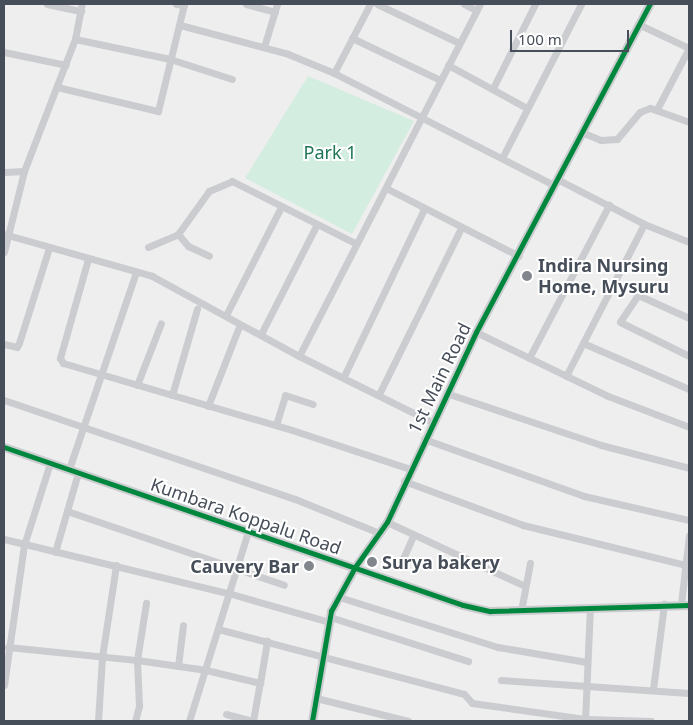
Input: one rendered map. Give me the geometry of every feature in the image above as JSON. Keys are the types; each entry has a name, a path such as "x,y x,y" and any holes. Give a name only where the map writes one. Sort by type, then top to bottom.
{"street":[{"path":"4,252 6,234 24,171 66,65 75,39 81,7 47,4"},
{"path":"57,87 158,111 180,25 181,4"},
{"path":"246,4 275,12"},
{"path":"264,47 277,4"},
{"path":"334,73 370,4"},
{"path":"377,4 459,43"},
{"path":"299,356 478,7 464,4"},
{"path":"493,88 535,4"},
{"path":"502,158 581,4"},
{"name":"1st Main Road","path":"312,721 330,620 339,597 355,567 386,522 476,332 650,4"},
{"path":"638,24 689,48 657,109"},
{"path":"180,25 264,47 334,73 502,158 609,205 644,224 689,242"},
{"path":"352,38 440,80"},
{"path":"75,39 170,59 232,80"},
{"path":"4,52 66,65"},
{"path":"448,65 527,108"},
{"path":"582,132 601,140 617,138 640,112 657,109 689,122"},
{"path":"4,172 24,171"},
{"path":"148,247 178,234 209,191 224,183 238,183 316,226 356,243"},
{"path":"386,188 518,256"},
{"path":"529,358 609,205"},
{"path":"226,315 281,207"},
{"path":"344,376 424,209"},
{"path":"566,376 644,224"},
{"path":"261,334 316,226"},
{"path":"379,394 461,228"},
{"path":"6,234 49,248 152,276 299,356 344,376 432,422"},
{"path":"178,234 188,246 209,256"},
{"path":"4,344 17,347 20,343 49,248"},
{"path":"88,259 76,310 60,358 62,363 276,425 410,469"},
{"path":"69,470 136,272"},
{"path":"689,318 638,295 620,322 689,356"},
{"path":"172,395 197,309"},
{"path":"137,385 162,323"},
{"path":"208,406 238,329"},
{"path":"476,332 566,376 658,417 689,427"},
{"path":"582,344 689,389"},
{"path":"446,393 601,445 689,468"},
{"path":"276,425 285,395 313,404"},
{"path":"4,400 295,498 379,533"},
{"path":"424,439 584,496 689,520"},
{"name":"Kumbara Koppalu Road","path":"4,448 355,567 463,606 490,611 521,611 664,604 685,605"},
{"path":"4,685 4,674 24,545 50,463"},
{"path":"55,552 78,473"},
{"path":"404,481 523,525 686,564"},
{"path":"67,511 235,571 284,585"},
{"path":"386,522 413,536 524,585"},
{"path":"189,721 248,531"},
{"path":"685,605 689,535"},
{"path":"401,563 413,536"},
{"path":"4,539 228,593 330,620 468,661"},
{"path":"521,611 524,585 530,563"},
{"path":"98,721 102,657 116,565"},
{"path":"339,597 498,647 587,662"},
{"path":"135,721 139,706 138,660 146,603"},
{"path":"653,689 664,604"},
{"path":"585,720 590,607"},
{"path":"178,666 183,625"},
{"path":"218,629 464,694 472,703 585,720 651,721"},
{"path":"226,714 253,721 268,641"},
{"path":"8,647 138,660 206,670 260,683"},
{"path":"501,680 653,689 689,693"},
{"path":"316,698 408,721"}],"green space":[{"name":"Park 1","path":"308,76 414,121 352,234 245,178"}],"cycle path":[{"path":"312,721 331,611 355,567 387,522 476,332 650,4"},
{"path":"4,447 463,605 490,611 689,605"}],"place":[{"name":"Indira Nursing Home, Mysuru","path":"527,276"},
{"name":"Surya bakery","path":"372,562"},
{"name":"Cauvery Bar","path":"309,566"}]}
